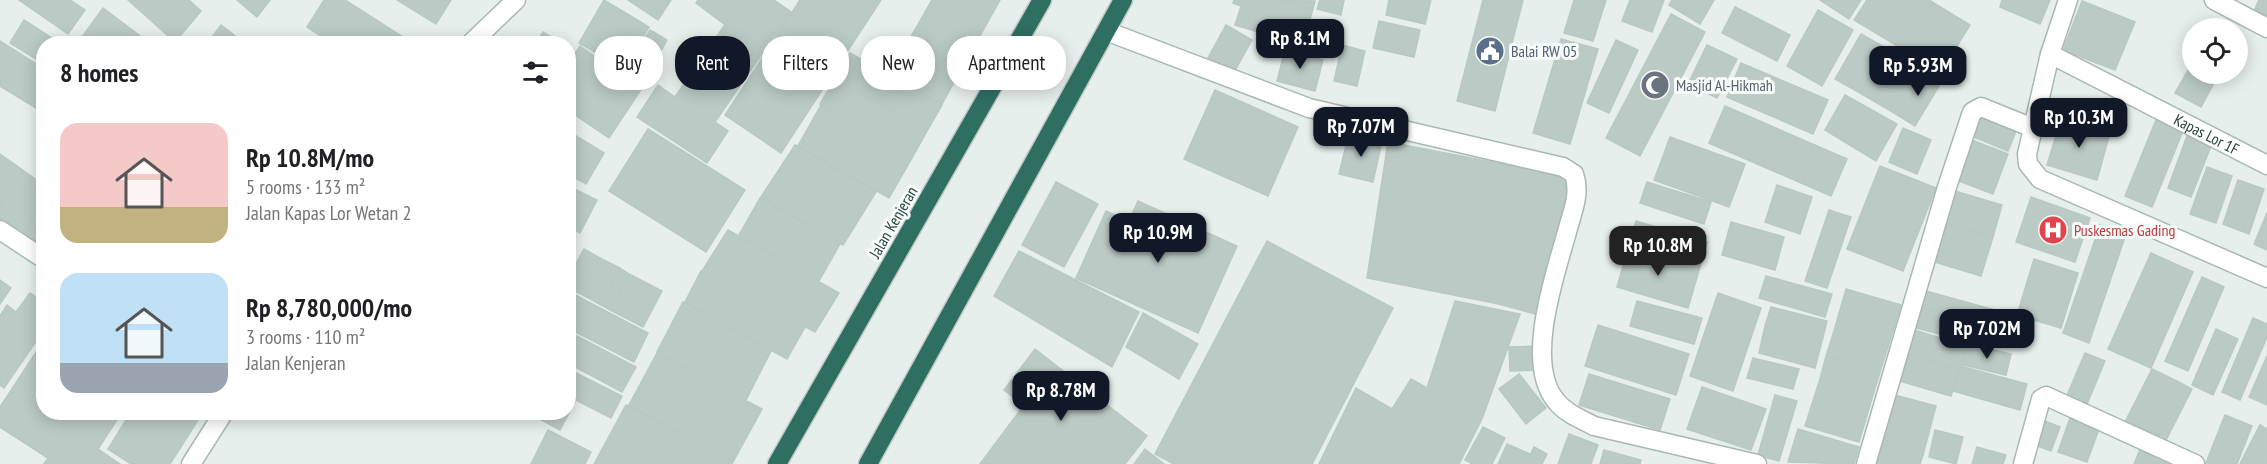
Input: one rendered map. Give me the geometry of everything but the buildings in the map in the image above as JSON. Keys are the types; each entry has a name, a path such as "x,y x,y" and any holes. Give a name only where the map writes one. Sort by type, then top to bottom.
{"highway":[{"name":"Jalan Kenjeran","path":"777,464 1042,0"},
{"path":"868,464 1123,0"}],"street":[{"path":"478,36 516,0"},
{"path":"2068,0 2050,54 2033,128 2028,164 2040,179 2267,278"},
{"path":"2214,0 2267,28"},
{"path":"1106,31 1309,108 1563,167 1574,174 1577,194 1557,266 1544,328 1541,360 1546,382 1556,401 1571,414 1594,426 1757,464"},
{"name":"Kapas Lor 1F","path":"2050,54 2267,165"},
{"path":"1866,464 1972,112 1981,107 2033,128"},
{"path":"0,230 36,254"},
{"path":"2023,464 2041,399 2046,396 2195,464"},
{"path":"190,464 219,420"}],"place":[{"name":"Balai RW 05","path":"1490,51"},
{"name":"Masjid Al-Hikmah","path":"1655,85"},
{"name":"Puskesmas Gading","path":"2053,230"}]}
